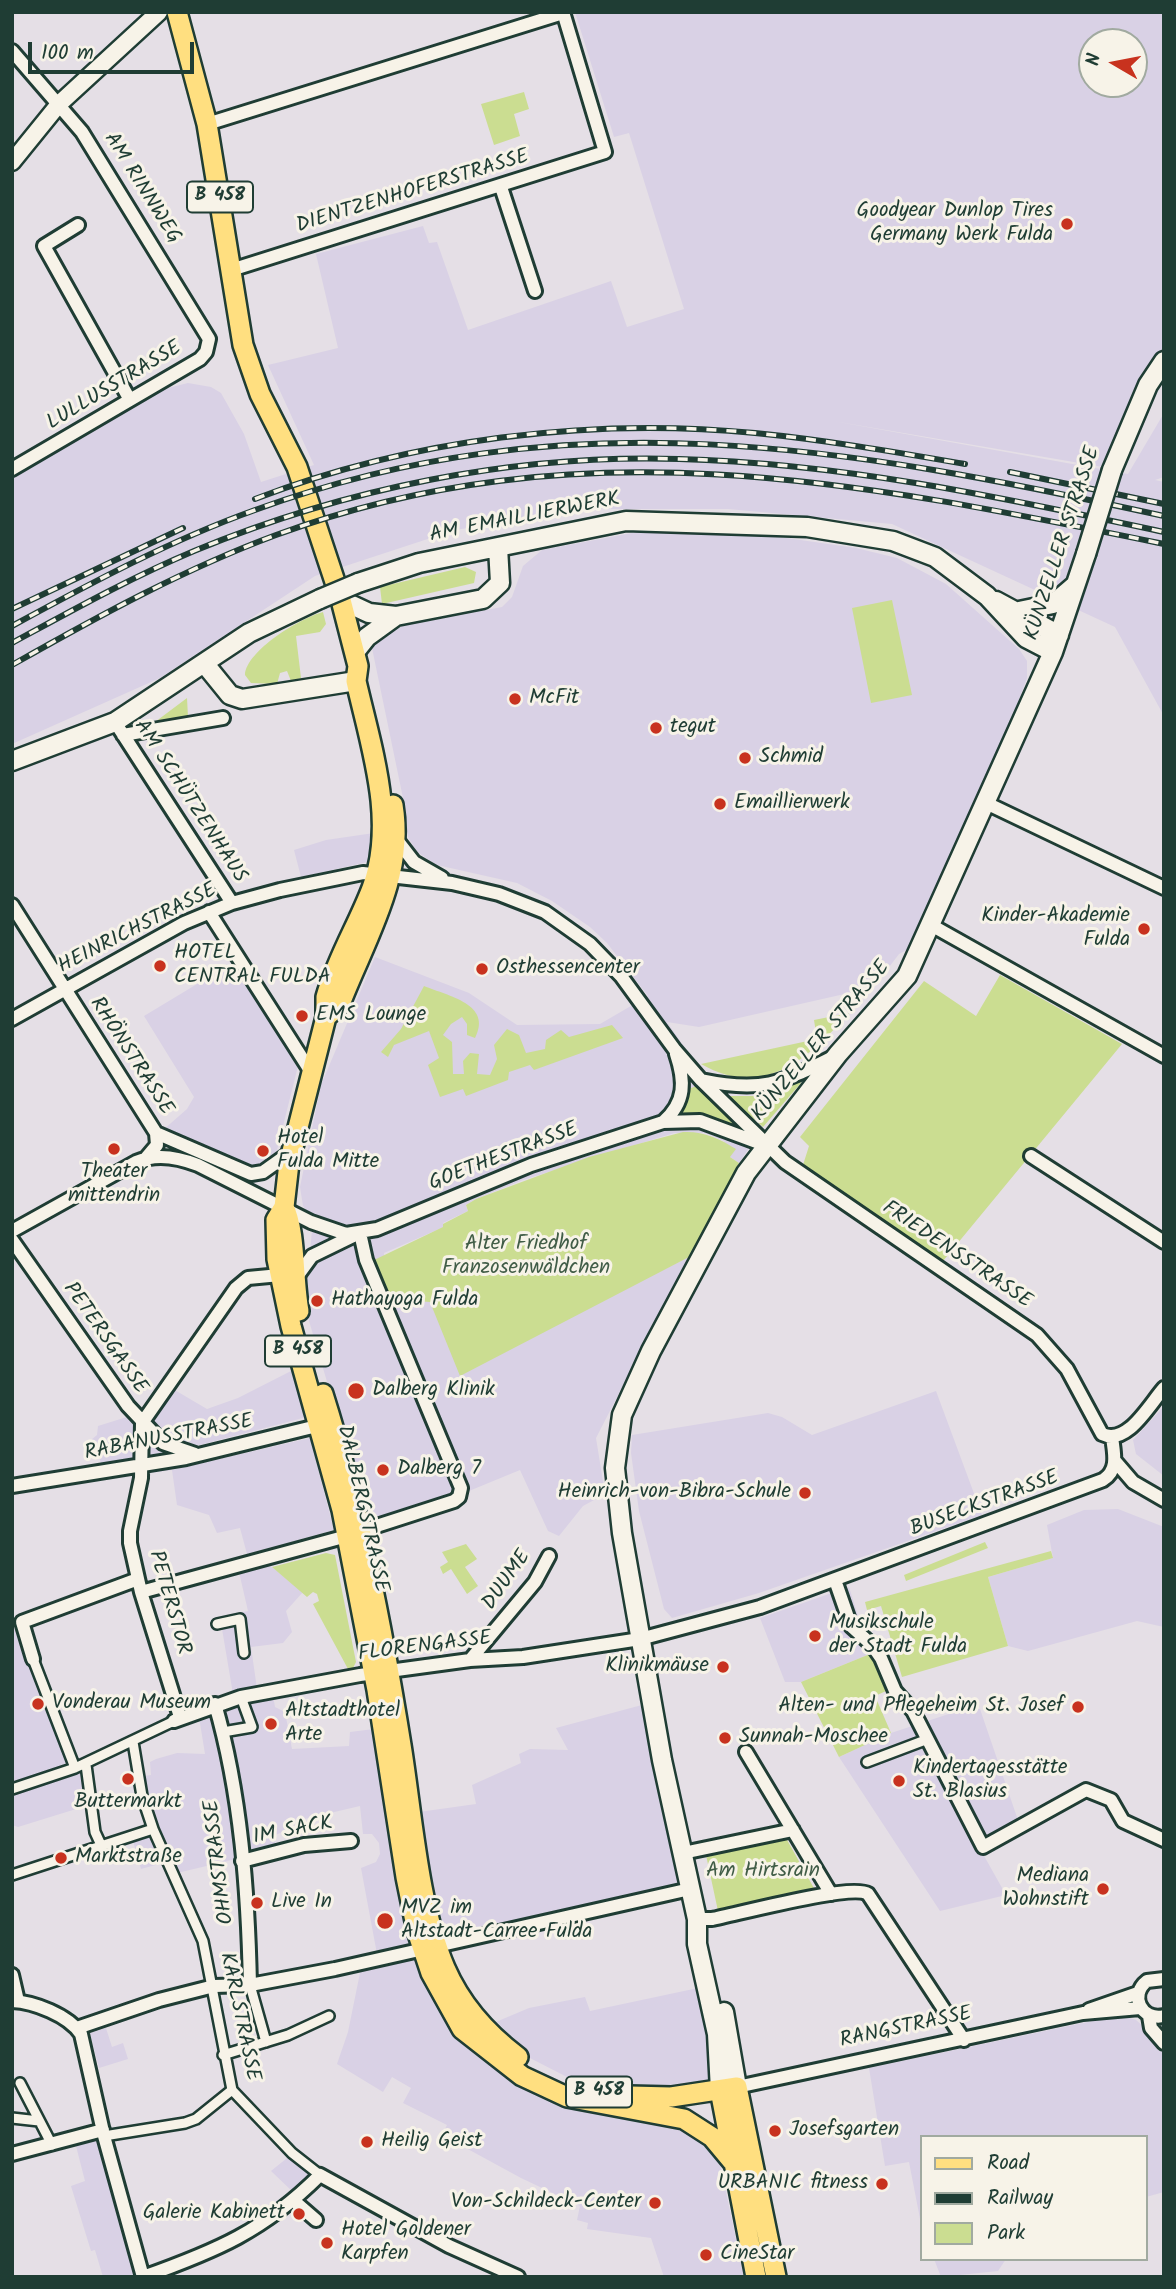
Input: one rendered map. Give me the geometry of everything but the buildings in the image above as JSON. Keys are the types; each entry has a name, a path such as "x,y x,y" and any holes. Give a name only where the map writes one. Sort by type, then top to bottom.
{"main road":[{"name":"B 458","path":"177,12 207,124 249,365 297,467 341,600 357,666 382,815 384,875"},
{"name":"KÜNZELLER STRASSE","path":"733,2089 697,1944 697,1919 662,1760 616,1494 616,1455 622,1415 651,1351 718,1223 766,1145 838,1054 907,976 1056,643 1112,470 1143,395 1164,361"},
{"name":"AM EMAILLIERWERK","path":"12,761 119,728 204,663 249,633 358,583 419,563 626,521 807,527 910,546 943,561 987,596 1026,638 1056,643"},
{"path":"204,663 229,695 242,699 357,666 367,636 396,617 489,596 500,583 498,548"},
{"path":"1018,611 1053,604 1076,584"},
{"name":"AM EMAILLIERWERK","path":"987,596 1018,611 1056,643"},
{"path":"341,600 369,613 396,617"},
{"name":"B 458","path":"284,1207 293,1150 326,1017 340,1004 397,840 379,728 368,679 357,666"},
{"name":"DALBERGSTRASSE","path":"284,1207 290,1220 287,1279 354,1534 423,1885 430,1947"},
{"name":"RANGSTRASSE","path":"430,1947 445,1968 464,2005 485,2030 518,2058 549,2077 578,2087 628,2096 671,2097 733,2089"},
{"name":"RANGSTRASSE","path":"430,1947 443,2000 462,2029 522,2076 567,2097 605,2106 649,2110 697,2125 732,2161"},
{"path":"733,2089 732,2161 756,2277"},
{"path":"733,2089 776,2277"},
{"name":"RANGSTRASSE","path":"649,2110 700,2103 733,2089"}],"street":[{"path":"12,162 59,104 159,12"},
{"path":"207,124 563,12"},
{"name":"DIENTZENHOFERSTRASSE","path":"231,271 605,152 563,12"},
{"name":"AM RINNWEG","path":"12,51 82,132 208,333 209,346 200,359"},
{"path":"501,187 535,291"},
{"path":"78,225 44,246 130,401"},
{"name":"LULLUSSTRASSE","path":"12,469 200,359"},
{"path":"119,728 223,718"},
{"name":"AM SCHÜTZENHAUS","path":"119,728 232,903"},
{"path":"984,802 1164,888"},
{"name":"HEINRICHSTRASSE","path":"397,840 414,862 452,883"},
{"name":"HEINRICHSTRASSE","path":"12,1019 209,912 232,903 351,874 452,883 517,900 545,912 573,930 621,976 675,1050 766,1145"},
{"name":"RHÖNSTRASSE","path":"12,905 63,990 156,1133 157,1145 146,1158"},
{"path":"209,912 311,1072"},
{"path":"931,925 1164,1056"},
{"path":"663,1122 677,1106 683,1091 675,1050"},
{"path":"701,1080 740,1087 764,1086 790,1078 838,1054"},
{"name":"GOETHESTRASSE","path":"287,1279 312,1256 360,1233 377,1229 531,1165 663,1122 699,1121 743,1139 766,1145"},
{"path":"156,1133 251,1174 263,1172 293,1150"},
{"name":"FRIEDENSSTRASSE","path":"766,1145 785,1162 1037,1335 1067,1369 1095,1425 1102,1434 1112,1437"},
{"name":"GOETHESTRASSE","path":"146,1158 165,1156 190,1162 311,1222 335,1232 360,1233"},
{"path":"1031,1156 1164,1242"},
{"path":"12,1231 146,1158"},
{"path":"75,1769 17,1624 139,1586 354,1534 454,1501 459,1497 461,1488 366,1260 360,1233"},
{"name":"PETERSGASSE","path":"12,1240 89,1355 142,1423 141,1465"},
{"path":"198,1455 170,1447 142,1423 236,1288 248,1278 287,1279"},
{"path":"1164,1388 1129,1428 1112,1437 1115,1461 1133,1482 1164,1500"},
{"name":"RABANUSSTRASSE","path":"12,1486 198,1455 325,1424"},
{"name":"BUSECKSTRASSE","path":"640,1639 760,1607 1086,1489 1108,1478 1115,1461"},
{"name":"PETERSTOR","path":"141,1465 130,1531 139,1586 177,1719"},
{"name":"DUUME","path":"470,1660 535,1582 549,1556"},
{"path":"835,1580 851,1626 877,1651 897,1695 910,1706 983,1847 1086,1790 1111,1800 1123,1821 1164,1840"},
{"path":"216,1624 240,1619 244,1653"},
{"name":"FLORENGASSE","path":"214,1705 241,1697 381,1672 470,1660 523,1657 640,1639"},
{"path":"224,1734 252,1727 241,1697"},
{"path":"12,1789 86,1765 177,1719 214,1705"},
{"name":"OHMSTRASSE","path":"214,1705 224,1734 242,1861 249,1929 250,1985"},
{"path":"867,1762 928,1739"},
{"path":"12,1875 153,1829 142,1796 133,1742"},
{"path":"746,1752 831,1894"},
{"path":"86,1765 95,1832 101,1845"},
{"name":"KARLSTRASSE","path":"153,1829 196,1921 214,1986 223,2054 232,2090 292,2153 320,2175"},
{"path":"682,1853 793,1830"},
{"name":"IM SACK","path":"242,1861 304,1845 351,1841"},
{"path":"77,2028 159,2000 214,1986 250,1985 395,1957 690,1889"},
{"path":"697,1919 712,1919 855,1890 868,1894 964,2040"},
{"path":"12,1975 15,2001 37,2006 77,2028 89,2063 103,2133 143,2277 222,2247 268,2220 320,2175 449,2246 519,2277"},
{"name":"RANGSTRASSE","path":"733,2089 1083,2013 1138,1993 1147,1981 1163,1977"},
{"path":"250,1985 266,2042"},
{"path":"1138,1993 1151,2028 1164,2043"},
{"name":"RANGSTRASSE","path":"1083,2013 1145,2012 1164,2016"},
{"path":"223,2054 266,2042 329,2016"},
{"path":"20,2084 51,2145"},
{"path":"12,2154 103,2133 185,2123 196,2119 232,2090"},
{"path":"12,2118 39,2121"},
{"path":"293,2200 316,2220"}],"shaded area":[{"path":"575,12 1164,12 1164,361 1109,468 833,421 1128,474 1164,413 1164,477 1155,480 1164,482 1164,716 1115,627 892,524 728,509 589,509 455,530 315,576 160,678 12,744 12,476 160,390 188,383 211,387 221,393 244,434 261,482 314,465 268,365 338,348 316,254 423,226 429,243 437,242 468,330 611,281 627,327 684,309 629,133 614,137"},
{"path":"632,533 766,535 856,548 897,558 946,584 1019,649 1027,661 1027,678 1006,735 912,947 899,954 877,983 862,990 699,1027 667,1022 701,1071 763,1127 739,1163 730,1157 724,1141 705,1133 674,1133 523,1180 476,1199 466,1205 468,1211 443,1223 444,1227 384,1253 388,1299 589,1306 689,1257 596,1438 605,1494 583,1506 559,1536 548,1531 520,1470 469,1491 368,1520 304,1304 303,1279 309,1265 313,1218 303,1206 300,1187 321,1085 375,957 469,993 517,1025 600,1024 648,996 607,943 590,927 552,901 517,883 437,865 417,852 408,837 403,798 372,648 374,642 384,634 403,626 502,607 512,597 523,566 542,550"},
{"path":"374,833 372,861 301,877 294,850 326,840"},
{"path":"232,963 298,1066 274,1162 254,1169 163,1130 187,1109 194,1097 144,1016"},
{"path":"293,1370 306,1413 303,1418 169,1453 172,1470 105,1479 96,1445 91,1440 97,1435 98,1426 162,1406 173,1389 207,1409 238,1398"},
{"name":"Heinrich-von-Bibra-Schule","path":"936,1391 982,1515 759,1593 672,1618 664,1609 639,1511 631,1453 632,1435 768,1413 782,1417 812,1435"},
{"path":"1164,1406 1164,1476 1136,1454 1133,1440"},
{"path":"310,1438 334,1530 247,1554 240,1528 217,1533 209,1515 177,1505 172,1470"},
{"path":"1118,1509 1164,1527 1164,1627 1137,1621 1028,1651 1008,1646 988,1577 1053,1558 1047,1525 1084,1510"},
{"path":"262,1564 272,1567 303,1592 286,1611 292,1632 283,1643 251,1647 257,1689 273,1696 275,1707 285,1712 292,1749 349,1746 350,1732 374,1729 410,1946 420,1975 441,2013 463,2041 489,2064 527,2087 567,2105 600,2114 681,2126 710,2145 720,2164 744,2277 664,2277 651,2238 587,2229 588,2223 577,2220 580,2206 442,2135 447,2125 403,2103 411,2088 392,2077 383,2092 337,2064 348,2032 363,1958 377,1954 361,1868 376,1862 380,1854 379,1843 372,1834 363,1834 360,1806 283,1824 285,1831 273,1836 278,1849 177,1873 170,1861 141,1869 133,1841 159,1833 144,1776 151,1775 150,1762 156,1759 177,1753 205,1754 199,1717 233,1694 220,1617 248,1611 239,1572"},
{"name":"Musikschule der Stadt Fulda","path":"849,1587 870,1654 801,1682 785,1682 760,1618"},
{"path":"19,1627 70,1762 12,1785 12,1630"},
{"path":"642,1705 682,1897 449,1952 431,1883 419,1812 476,1804 472,1785 521,1763 519,1754 530,1749 568,1750 556,1728"},
{"path":"967,1708 980,1709 1021,1829 983,1854 1006,1895 940,1911 839,1757 891,1733"},
{"path":"85,1771 89,1805 18,1827 12,1825 12,1793"},
{"path":"698,1988 714,2074 708,2082 667,2093 619,2090 569,2078 526,2056 491,2024 529,2008 585,1997 590,2011"},
{"path":"1121,2015 1136,2020 1164,2044 1164,2192 1148,2196 1148,2135 920,2135 920,2219 909,2162 885,2166 869,2068"},
{"path":"106,2028 112,2047 123,2043 128,2059 99,2068 90,2033"},
{"path":"98,2135 139,2277 103,2277 95,2250 91,2251 71,2186 85,2181 75,2142"},
{"path":"297,2150 318,2167 294,2193 271,2171"},
{"path":"935,2261 1005,2261 998,2271 941,2277"}],"green space":[{"path":"524,92 529,109 514,114 520,136 494,145 481,104"},
{"path":"465,567 476,572 474,583 382,604 380,587"},
{"path":"892,600 912,695 871,703 852,608"},
{"path":"323,612 326,624 320,632 296,636 301,678 291,681 287,671 280,673 277,684 251,683 245,675 248,666 264,646 288,628"},
{"path":"187,698 188,717 155,722"},
{"path":"1000,975 1122,1044 943,1261 803,1165 809,1146 800,1137 924,981 976,1016"},
{"path":"424,986 465,1003 478,1017 479,1026 475,1038 467,1035 467,1024 462,1017 451,1024 443,1035 452,1042 453,1074 464,1074 463,1061 470,1053 479,1054 477,1074 490,1075 497,1059 494,1045 507,1029 519,1035 526,1053 545,1049 546,1040 561,1030 569,1037 612,1025 623,1038 534,1070 530,1065 509,1072 508,1080 466,1096 463,1089 440,1097 428,1065 439,1058 429,1031 394,1045 388,1057 381,1052 401,1029"},
{"path":"849,1013 801,1059 765,1076 745,1078 724,1074 701,1064 817,1039 814,1020"},
{"path":"799,1080 801,1083 763,1127 728,1096 758,1096"},
{"path":"696,1086 738,1126 736,1128 700,1113 680,1113 689,1089"},
{"name":"Alter Friedhof Franzosenwäldchen","path":"683,1132 711,1136 736,1149 730,1157 739,1163 689,1257 460,1376 430,1302 388,1299 372,1261 443,1227 443,1224 468,1211 466,1205 476,1199 589,1157"},
{"path":"985,1542 988,1548 906,1581 904,1575"},
{"path":"466,1544 477,1559 465,1567 478,1586 467,1594 451,1569 443,1574 440,1567 448,1562 442,1552"},
{"path":"1051,1551 1053,1558 988,1577 1008,1646 902,1677 881,1606 867,1610 865,1602"},
{"path":"326,1553 335,1555 356,1662 353,1668 348,1669 313,1604 319,1601 317,1594 313,1592 307,1597 272,1567"},
{"path":"870,1654 886,1691 875,1696 891,1733 839,1757 801,1682"},
{"name":"Am Hirtsrain","path":"786,1838 815,1890 718,1911 706,1855"}],"railway":[{"path":"255,499 314,478 376,461 438,448 565,431 629,428 755,433 965,464"},
{"path":"12,626 101,578 255,510 371,475 485,453 597,444 709,444 821,454 934,470 1164,516"},
{"path":"12,643 102,595 194,551 311,509 432,480 555,462 679,459 801,467 923,484 1164,532"},
{"path":"1010,472 1164,504"},
{"path":"12,665 174,578 276,535 389,501 500,481 610,473 720,475 829,485 940,501 1164,544"},
{"path":"12,609 183,528"}],"place":[{"name":"Goodyear Dunlop Tires Germany Werk Fulda","path":"1067,224"},
{"name":"McFit","path":"515,699"},
{"name":"tegut","path":"656,728"},
{"name":"Schmid","path":"745,758"},
{"name":"Emaillierwerk","path":"720,804"},
{"name":"Kinder-Akademie Fulda","path":"1144,929"},
{"name":"HOTEL CENTRAL FULDA","path":"160,966"},
{"name":"Osthessencenter","path":"482,969"},
{"name":"EMS Lounge","path":"302,1016"},
{"name":"Theater mittendrin","path":"114,1149"},
{"name":"Hotel Fulda Mitte","path":"263,1151"},
{"name":"Hathayoga Fulda","path":"317,1301"},
{"name":"Dalberg Klinik","path":"356,1391"},
{"name":"Dalberg 7","path":"383,1470"},
{"name":"Heinrich-von-Bibra-Schule","path":"805,1493"},
{"name":"Musikschule der Stadt Fulda","path":"815,1636"},
{"name":"Klinikmäuse","path":"723,1667"},
{"name":"Vonderau Museum","path":"38,1704"},
{"name":"Alten- und Pflegeheim St. Josef","path":"1078,1707"},
{"name":"Altstadthotel Arte","path":"271,1724"},
{"name":"Sunnah-Moschee","path":"725,1738"},
{"name":"Buttermarkt","path":"128,1779"},
{"name":"Kindertagesstätte St. Blasius","path":"899,1781"},
{"name":"Marktstraße","path":"61,1858"},
{"name":"Mediana Wohnstift","path":"1103,1889"},
{"name":"Live In","path":"257,1903"},
{"name":"MVZ im Altstadt-Carree Fulda","path":"385,1921"},
{"name":"Josefsgarten","path":"775,2131"},
{"name":"Heilig Geist","path":"367,2142"},
{"name":"URBANIC fitness","path":"882,2184"},
{"name":"Von-Schildeck-Center","path":"655,2203"},
{"name":"Galerie Kabinett","path":"299,2214"},
{"name":"Hotel Goldener Karpfen","path":"327,2243"},
{"name":"CineStar","path":"706,2255"}]}
